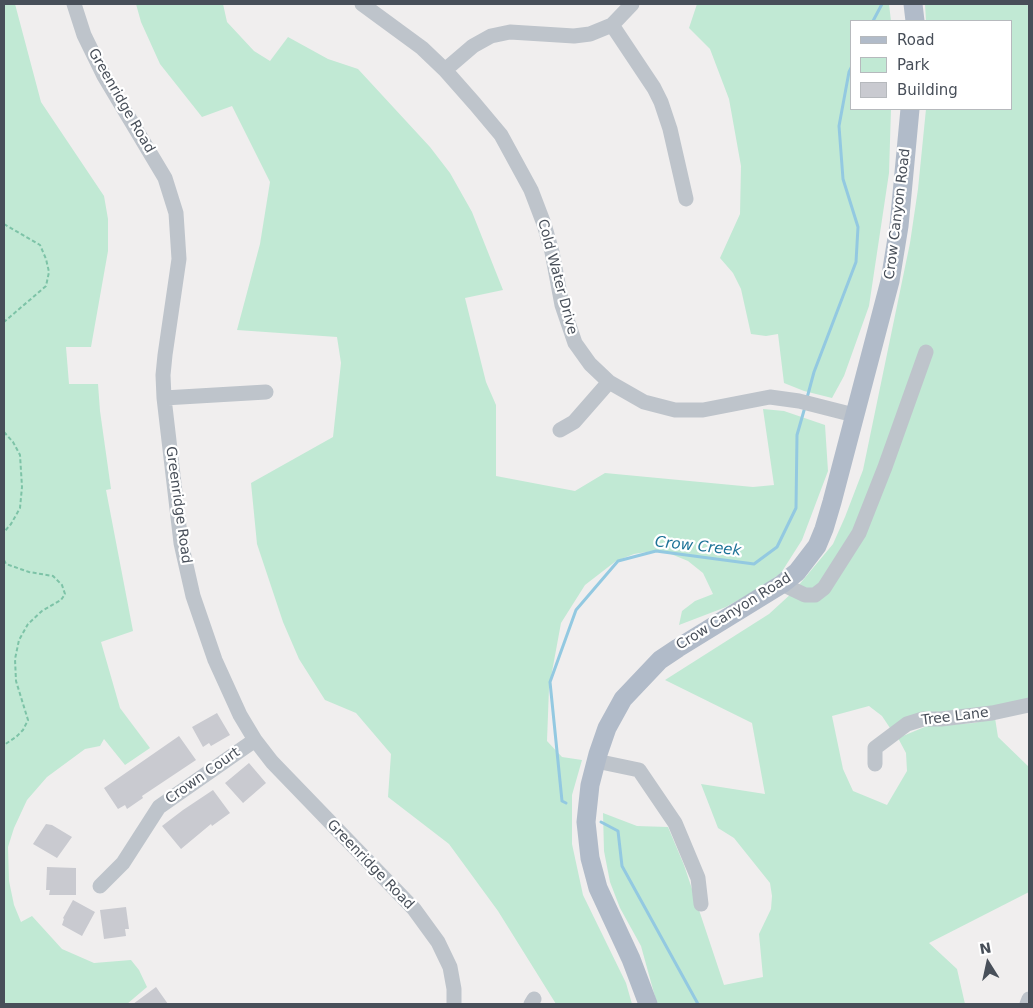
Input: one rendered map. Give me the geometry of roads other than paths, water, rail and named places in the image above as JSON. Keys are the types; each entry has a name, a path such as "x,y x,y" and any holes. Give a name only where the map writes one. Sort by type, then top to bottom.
{"main road":[{"path":"913,4 915,20"},
{"name":"Crow Canyon Road","path":"648,1004 631,960 598,888 590,858 586,822 590,785 596,760 607,728 623,699 660,660 782,584 797,572 817,546 824,529 890,282 899,226 910,110"}],"street":[{"name":"Greenridge Road","path":"74,4 84,35 102,72 165,178 176,213 179,259 165,355 163,375 164,398 180,543 193,596 215,660 230,695 255,740 294,787 414,909 438,942 450,967 454,989 454,1004"},
{"name":"Cold Water Drive","path":"362,4 422,48 476,104 500,135 531,190 544,224 552,252 562,305 575,343 590,364 609,382 644,402 676,410 703,410 770,397 799,401 854,415"},
{"path":"445,70 473,46 491,36 510,32 574,36 590,34 612,25 632,4"},
{"path":"612,25 654,88 661,102 670,128 686,199"},
{"path":"782,584 805,596 815,595 824,588 859,533 926,352"},
{"path":"560,430 574,422 609,382"},
{"path":"164,398 266,392"},
{"name":"Tree Lane","path":"875,764 875,748 907,724 923,719 984,714 1029,705"},
{"name":"Crown Court","path":"100,886 122,863 159,807 255,740"},
{"path":"596,760 639,770 675,823 698,878 701,904"},
{"path":"1027,1004 1029,1000"}],"waterway":[{"name":"Crow Creek","path":"874,20 882,4"},
{"name":"Crow Creek","path":"807,398 814,372 856,262 858,227 843,179 839,126 850,70"},
{"name":"Crow Creek","path":"566,803 562,801 550,682 576,610 618,561 656,551 754,564 777,547 796,508 797,435 805,407"},
{"name":"Crow Creek","path":"601,822 618,831 622,866 698,1004"}]}
